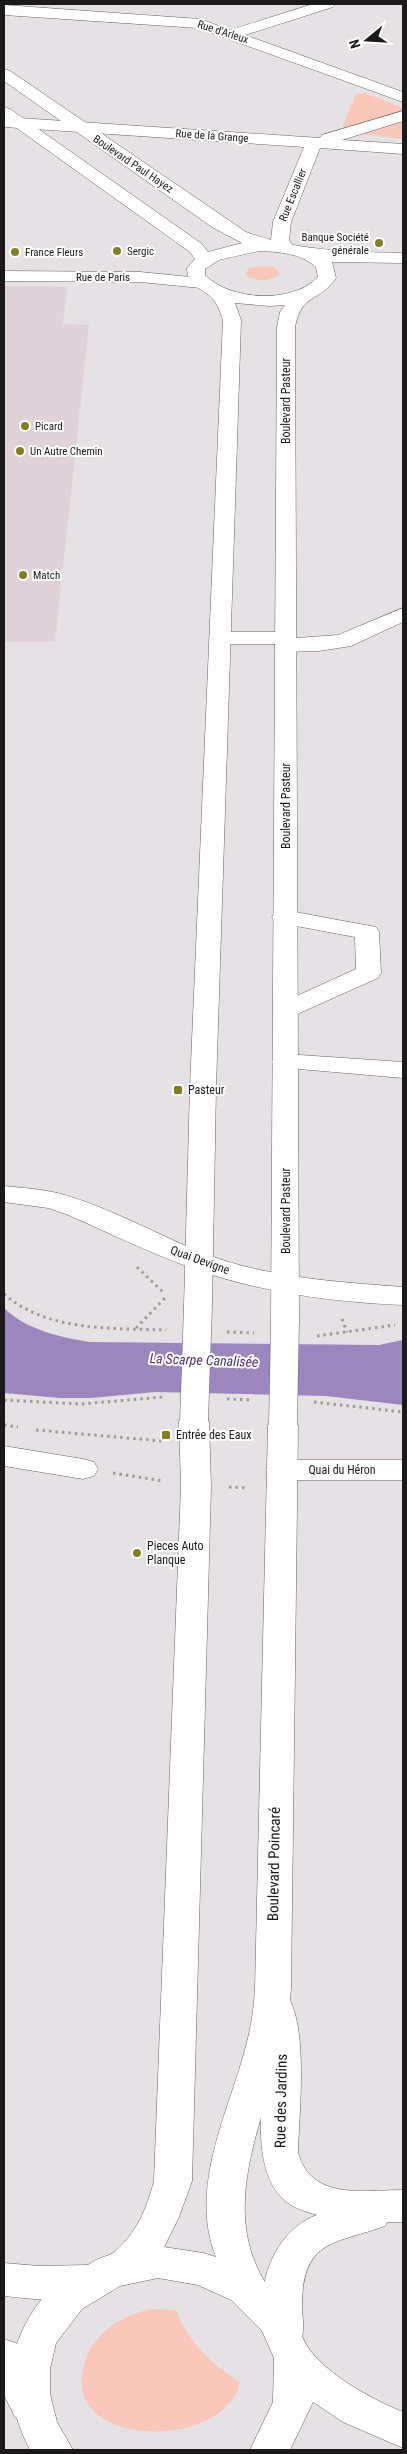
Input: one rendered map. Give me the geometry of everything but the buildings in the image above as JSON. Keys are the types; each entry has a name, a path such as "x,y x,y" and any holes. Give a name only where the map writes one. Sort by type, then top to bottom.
{"main road":[{"path":"232,34 328,4"},
{"name":"Rue d'Arleux","path":"4,10 183,21 232,34 403,97"},
{"name":"Boulevard Paul Hayez","path":"4,74 232,231 267,246"},
{"path":"4,112 12,123 196,248 203,261 196,273 226,303 232,320 203,1087 194,1421 196,1486 173,2181 165,2210 156,2228 138,2254 74,2293 50,2318 34,2349 30,2400 35,2417"},
{"path":"319,143 355,129 403,116"},
{"name":"Rue de la Grange","path":"12,123 403,149"},
{"name":"Rue Escallier","path":"285,248 280,240 282,222 319,143"},
{"path":"267,246 285,248 309,255 403,259"},
{"name":"Rue de Paris","path":"7,268 140,267 203,261 227,250 267,246"},
{"path":"309,255 321,262 327,269 325,282"},
{"path":"301,295 316,289 325,282 366,268 403,259"},
{"name":"Rue de Paris","path":"7,268 140,277 210,288 235,298 264,300 301,295"},
{"name":"Boulevard Pasteur","path":"282,1425 286,1284 284,917 286,327 289,312 301,295"},
{"path":"221,638 319,644 343,640 403,614"},
{"path":"284,917 367,932 369,974 286,1010"},
{"path":"286,1062 403,1070"},
{"name":"Quai Devigne","path":"4,1194 52,1200 76,1208 199,1261 244,1276 341,1292 403,1296"},
{"name":"Boulevard Poincaré","path":"252,2293 230,2241 226,2198 233,2154 268,2027 273,1989 282,1425"},
{"path":"4,1456 83,1469"},
{"name":"Quai du Héron","path":"281,1470 403,1470"},
{"name":"Rue des Jardins","path":"273,1989 282,2047 280,2153 286,2173 300,2190 316,2201 340,2205 403,2208"},
{"name":"Rue des Jardins","path":"270,2450 287,2424 295,2392 281,2286 284,2270 292,2255 317,2232 333,2225 403,2208"},
{"path":"4,2279 39,2283 106,2275 156,2263 191,2265 223,2275 252,2293 276,2319 289,2346 331,2395 373,2419 403,2430"},
{"path":"4,2356 53,2450"}],"path":[{"path":"136,1328 167,1296"},
{"path":"340,1315 347,1332"},
{"path":"4,1424 23,1428"},
{"path":"33,1430 162,1441 162,1449"},
{"path":"162,1473 162,1481"}],"shaded area":[{"path":"365,93 403,108 403,139 341,131 356,94"},
{"path":"273,267 279,271 279,275 271,279 262,280 253,279 245,274 249,268"},
{"path":"4,286 67,287 63,324 89,325 55,642 4,642"},
{"path":"150,2309 176,2310 187,2332 202,2351 220,2368 240,2382 227,2405 204,2422 174,2430 143,2431 114,2424 92,2409 82,2386 88,2354 93,2345 114,2324 131,2315"}],"water":[{"name":"La Scarpe Canalisée","path":"4,1308 13,1316 33,1327 55,1335 90,1342 379,1345 403,1340 403,1405 326,1396 155,1392 91,1398 60,1398 4,1393"}],"place":[{"name":"Banque Société générale","path":"379,243"},
{"name":"Sergic","path":"117,251"},
{"name":"France Fleurs","path":"15,252"},
{"name":"Picard","path":"25,426"},
{"name":"Un Autre Chemin","path":"20,451"},
{"name":"Match","path":"23,575"},
{"name":"Pasteur","path":"178,1090"},
{"name":"Entrée des Eaux","path":"166,1435"},
{"name":"Pieces Auto Planque","path":"137,1553"}]}
